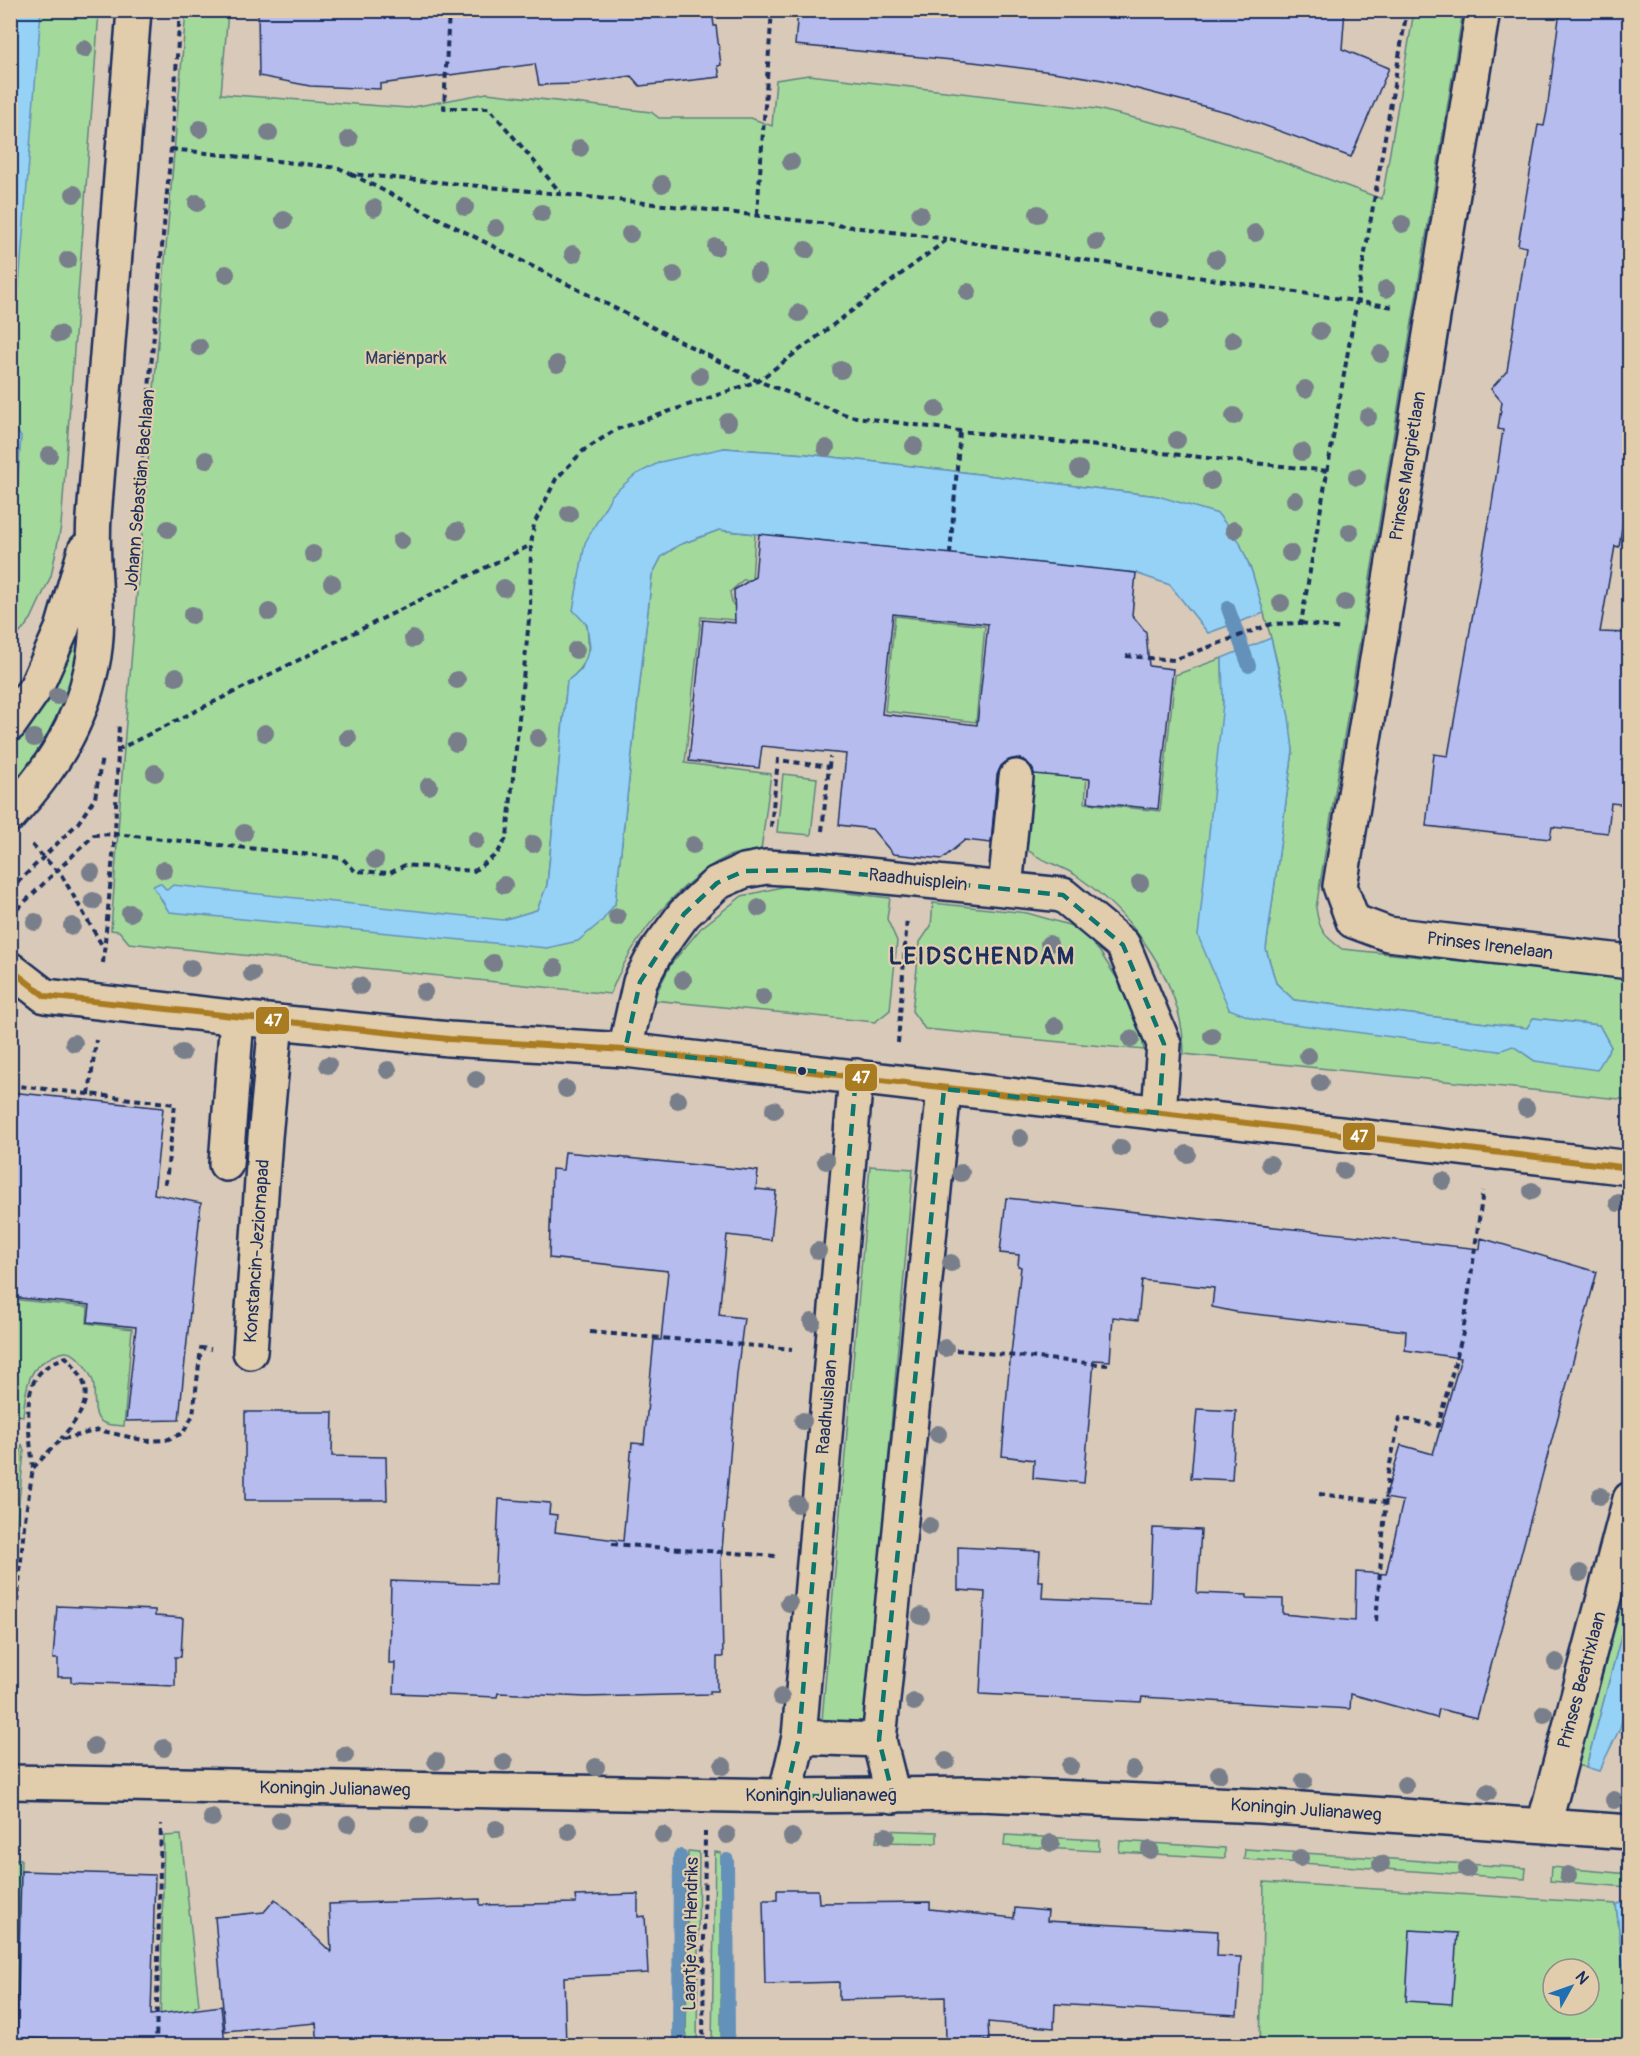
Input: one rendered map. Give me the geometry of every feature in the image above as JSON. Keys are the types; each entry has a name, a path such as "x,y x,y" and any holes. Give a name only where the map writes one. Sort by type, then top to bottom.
{"street":[{"name":"Johann Sebastian Bachlaan","path":"19,828 36,787 54,762 77,717 93,666 97,631 93,522 134,10"},
{"name":"Prinses Margrietlaan","path":"1353,921 1340,886 1483,10"},
{"name":"Johann Sebastian Bachlaan","path":"10,724 36,687 62,629 93,522"},
{"path":"1005,889 1016,777"},
{"name":"Raadhuisplein","path":"625,1050 640,982 656,952 684,914 717,884 744,871 766,867 819,870 1063,895 1123,945 1164,1044 1159,1113"},
{"name":"Prinses Irenelaan","path":"1353,921 1388,934 1629,962"},
{"path":"10,969 45,996 449,1039 625,1050 1629,1168"},
{"path":"226,1164 237,1018"},
{"name":"Konstancin-Jeziornapad","path":"250,1353 265,1137 276,1022"},
{"name":"Raadhuislaan","path":"784,1796 799,1737 856,1076"},
{"path":"893,1796 879,1740 944,1089"},
{"name":"Prinses Beatrixlaan","path":"1544,1825 1629,1499"},
{"path":"799,1737 879,1740"},
{"name":"Koningin Julianaweg","path":"10,1782 784,1796 980,1794 1248,1806 1629,1832"}],"path":[{"name":"Johann Sebastian Bachlaan","path":"135,538 171,149 180,10"},
{"path":"449,10 444,108 489,108 560,192"},
{"path":"757,214 772,10"},
{"path":"1126,656 1174,660 1271,624 1300,623 1407,10"},
{"path":"171,149 339,168 758,381 849,416 960,431 1328,471"},
{"path":"351,174 560,192 757,214 948,239 1357,300"},
{"path":"10,916 94,835 115,834 342,858 355,872 390,873 405,865 474,871 497,855 507,837 530,610 531,545 534,524 556,479 583,451 615,430 758,381 948,239"},
{"path":"950,554 960,431"},
{"path":"116,750 531,545"},
{"path":"115,834 116,750 120,715"},
{"path":"823,821 830,757"},
{"path":"766,867 778,760 830,767"},
{"path":"19,828 57,870 104,948"},
{"path":"896,1082 907,916"},
{"path":"10,1085 174,1104 166,1182 161,1181"},
{"path":"1376,1621 1388,1473 1400,1418 1438,1426 1463,1334 1488,1152"},
{"path":"590,1332 832,1353"},
{"path":"918,1347 1108,1365"},
{"name":"Konstancin-Jeziornapad","path":"60,1440 98,1430 147,1441 166,1440 183,1433 193,1415 201,1348 250,1353"},
{"path":"10,1687 24,1527 33,1468 29,1390 38,1375 51,1364 66,1357 79,1371 85,1388 85,1406 60,1440 33,1468"},
{"path":"1319,1494 1386,1502"},
{"path":"612,1544 814,1559"},
{"path":"156,2046 161,1814"},
{"name":"Laantje van Hendriks","path":"703,2046 705,1822"}],"highlighted area":[{"path":"819,870 1063,895 1123,945 1164,1044 1159,1113 944,1089 879,1740 893,1796 785,1796 799,1737 856,1076 625,1050 640,982 684,914 717,883 744,871"}],"green space":[{"path":"11,11 99,11 61,526 51,576 31,619 11,644"},
{"name":"Mariënpark","path":"186,11 228,11 221,94 408,108 487,93 651,112 659,118 751,118 772,126 776,80 809,75 1097,109 1184,130 1260,154 1382,199 1414,11 1463,11 1316,908 1323,932 1342,949 1629,978 1629,1100 1184,1054 1175,1001 1152,953 1136,931 1098,892 1077,876 1033,854 1019,842 1025,780 1032,775 1033,769 1087,775 1085,803 1160,811 1175,675 1222,658 1229,1009 1513,1046 1535,1061 1611,1047 1599,1025 1534,1018 1527,1028 1294,1000 1276,983 1266,949 1293,750 1282,683 1271,638 1252,572 1239,541 1158,496 806,454 724,448 587,625 587,657 575,675 567,681 547,885 537,910 503,920 615,904 652,575 662,556 679,545 719,530 755,534 752,580 743,580 730,592 732,603 747,621 701,617 685,763 771,774 761,850 722,859 705,870 671,899 640,936 610,994 129,943 119,931 111,930 125,734"},
{"path":"895,616 985,626 976,722 885,711"},
{"path":"76,626 83,628 65,717 11,796 11,747 44,695"},
{"path":"783,774 817,778 811,835 777,832"},
{"path":"786,886 890,898 887,919 897,941 890,1010 875,1022 653,1000 671,964 701,928 742,896"},
{"path":"933,903 1027,913 1069,925 1084,933 1116,977 1139,1021 1144,1050 925,1029 912,1011 920,942 931,926"},
{"path":"870,1166 913,1169 866,1723 822,1720"},
{"path":"10,1299 88,1307 87,1323 132,1329 124,1426 100,1421 95,1410 93,1381 86,1367 74,1355 65,1352 37,1366 27,1386 23,1416 11,1414"},
{"path":"22,1444 24,1451 11,1584 11,1481 17,1481"},
{"path":"1629,1562 1629,1607 1586,1767 1573,1765"},
{"path":"878,1830 937,1832 937,1843 876,1842"},
{"path":"181,1835 199,2005 195,2007 200,2045 167,2045 167,2033 160,2031 164,1836"},
{"path":"1005,1835 1099,1840 1099,1851 1004,1846"},
{"path":"1120,1841 1225,1848 1225,1858 1119,1852"},
{"path":"1245,1849 1526,1868 1525,1879 1244,1859"},
{"path":"688,1851 699,1852 697,2046 686,2045"},
{"path":"715,1852 721,1853 721,2046 712,2045"},
{"path":"10,1859 21,1859 15,2033 10,2033"},
{"path":"1551,1867 1629,1874 1629,1887 1550,1881"},
{"path":"1264,1882 1616,1904 1629,2019 1629,2045 1260,2046"}],"water":[{"path":"18,11 41,11 11,384 10,101"},
{"path":"11,421 21,437 11,566"},
{"path":"724,448 806,454 1158,496 1218,514 1239,541 1252,572 1264,613 1208,633 1170,585 1135,573 719,530 679,545 662,556 652,575 615,904 602,921 578,941 547,948 169,912 153,886 160,883 167,890 173,885 503,920 537,910 547,885 567,681 581,670 590,648 587,625 573,610 585,543 612,495 635,475 660,462"},
{"path":"1271,638 1289,717 1293,750 1266,949 1276,983 1294,1000 1527,1028 1533,1018 1599,1025 1611,1047 1597,1070 1535,1061 1513,1046 1499,1051 1255,1019 1229,1009 1198,936 1223,703 1222,658"},
{"path":"1629,1607 1629,1693 1620,1728 1599,1771 1586,1767"},
{"path":"1630,1902 1629,2019 1616,1904"}],"building":[{"path":"258,10 712,10 721,65 718,66 720,77 640,86 631,76 575,84 539,85 535,64 380,84 380,89 310,86 259,76"},
{"path":"798,10 1345,10 1342,49 1389,68 1351,157 1230,113 1103,80 973,62 795,45"},
{"path":"1560,10 1629,10 1629,480 1619,547 1615,546 1600,632 1629,633 1629,805 1611,803 1608,833 1552,827 1550,839 1426,826 1434,754 1448,756 1491,510 1503,430 1498,429 1502,402 1491,389 1507,371 1526,247 1518,245 1538,125 1544,126 1547,111"},
{"path":"759,534 1136,573 1132,615 1146,632 1149,666 1173,669 1158,809 1088,802 1090,779 1034,774 1026,761 1017,758 1001,766 997,775 991,843 965,840 942,859 893,854 872,829 839,825 846,754 762,746 759,768 689,761 703,620 735,623 734,590 755,577","holes":["893,614 988,624 977,725 882,714"]},
{"path":"10,1092 163,1108 154,1194 201,1203 179,1420 126,1421 136,1327 88,1322 90,1305 10,1297"},
{"path":"565,1152 758,1171 756,1189 776,1191 771,1240 727,1235 719,1315 744,1318 721,1562 723,1657 717,1657 717,1691 710,1691 710,1694 586,1697 498,1693 497,1697 394,1693 395,1663 389,1663 391,1581 495,1585 499,1499 550,1503 549,1514 557,1515 555,1532 623,1541 632,1443 644,1444 654,1340 661,1340 668,1271 549,1258 552,1169 563,1170"},
{"path":"1006,1198 1480,1249 1481,1238 1597,1272 1477,1718 1439,1709 1437,1718 1351,1694 1350,1709 1142,1697 1141,1702 980,1694 985,1592 958,1590 958,1547 1040,1551 1038,1581 1043,1581 1042,1598 1150,1603 1153,1528 1201,1530 1197,1593 1283,1599 1283,1614 1355,1621 1356,1572 1386,1574 1403,1501 1385,1498 1401,1445 1433,1454 1461,1358 1405,1350 1406,1331 1236,1312 1212,1307 1214,1288 1142,1280 1138,1320 1113,1317 1110,1361 1094,1360 1084,1483 1033,1478 1034,1460 1002,1456 1021,1267 1018,1266 1019,1255 1000,1253"},
{"path":"1197,1409 1236,1411 1232,1480 1191,1478"},
{"path":"245,1412 333,1412 332,1456 386,1457 387,1500 245,1500"},
{"path":"57,1606 155,1610 155,1616 183,1618 181,1657 175,1657 175,1686 71,1682 71,1677 58,1677 58,1659 53,1659"},
{"path":"21,1871 155,1875 151,2015 221,2006 225,2044 17,2038"},
{"path":"777,1890 818,1890 819,1903 930,1902 930,1909 1014,1918 1015,1908 1048,1911 1047,1921 1218,1931 1217,1956 1241,1957 1237,2015 1055,2004 1054,2028 988,2022 989,2041 946,2041 945,1997 839,2000 839,1982 765,1984 763,1900 777,1900"},
{"path":"638,1894 638,1917 645,1916 648,1973 564,1977 566,2046 318,2046 316,2023 225,2031 215,1917 264,1912 275,1899 331,1952 329,1904 480,1899 480,1905 576,1903 575,1896"},
{"path":"1410,1930 1457,1933 1452,2004 1406,2001"}],"waterway":[{"path":"1228,608 1249,666"},
{"path":"679,2046 680,1856"},
{"path":"727,1860 728,2046"}],"transit line":[{"name":"47","path":"10,969 45,996 449,1039 625,1050 1630,1168"}],"district":[{"name":"LEIDSCHENDAM","path":"982,956"}]}
